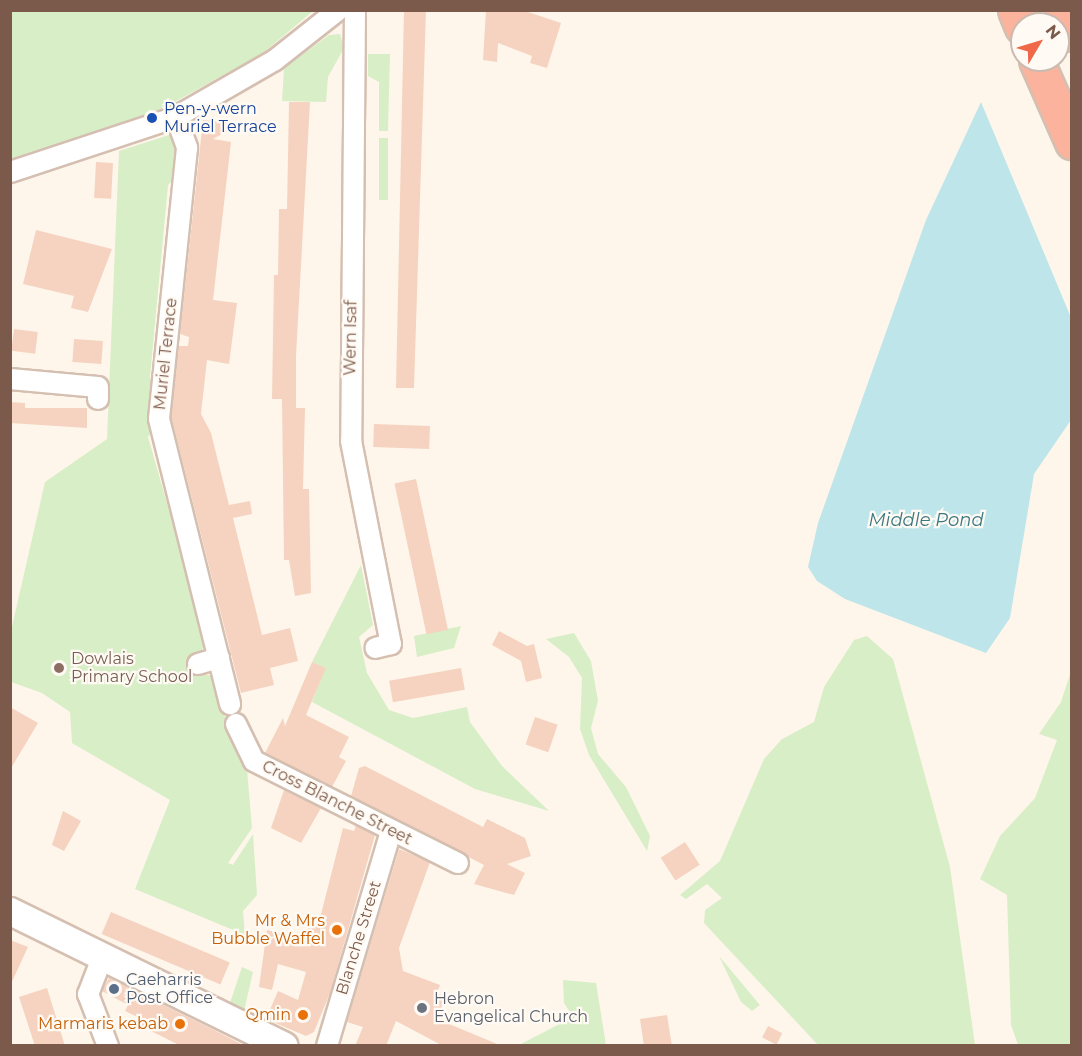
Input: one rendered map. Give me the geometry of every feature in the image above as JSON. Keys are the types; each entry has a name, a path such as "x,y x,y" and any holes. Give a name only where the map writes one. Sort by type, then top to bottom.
{"highway":[{"path":"1062,10 1071,34"},
{"path":"1041,72 1071,142"}],"street":[{"path":"10,172 176,117 275,60 338,10"},
{"name":"Wern Isaf","path":"355,10 351,441 391,644 375,648"},
{"name":"Muriel Terrace","path":"176,117 187,148 159,419 230,704"},
{"path":"10,379 98,387 98,399"},
{"path":"198,664 219,658"},
{"name":"Cross Blanche Street","path":"236,724 254,761 458,863"},
{"name":"Blanche Street","path":"327,1046 391,831"},
{"path":"10,911 284,1046"},
{"path":"102,958 88,994 108,1046"}],"green space":[{"path":"11,10 313,11 262,54 149,116 11,160"},
{"path":"340,34 344,48 328,77 326,102 282,101 284,68 329,35"},
{"path":"368,54 390,54 388,131 379,131 379,82 368,76"},
{"path":"169,135 178,152 176,177 168,185 150,377 156,390 154,428 148,437 206,639 201,653 190,657 195,672 213,676 234,748 247,769 252,828 228,863 233,865 253,834 257,895 243,911 245,935 135,889 170,800 72,743 70,712 42,693 11,682 11,631 45,482 107,439 119,151"},
{"path":"379,138 388,138 388,200 379,200"},
{"path":"361,565 373,625 359,637 367,673 389,710 413,718 467,707 470,722 502,766 549,811 475,789 312,702 325,668 312,662"},
{"path":"461,626 454,648 417,657 414,636"},
{"path":"574,633 591,661 598,701 591,728 598,754 626,787 650,836 647,851 589,755 580,729 582,678 569,657 546,639"},
{"path":"867,636 893,659 950,867 975,1045 818,1045 704,923 705,910 722,898 707,884 686,899 680,895 720,861 764,759 782,739 814,722 824,687 854,640"},
{"path":"1071,671 1071,1045 1018,1045 1011,1025 1007,895 980,879 1000,836 1035,798 1057,740 1039,734 1061,702"},
{"path":"719,956 760,1005 752,1011 741,1002"},
{"path":"242,967 253,972 244,1011 230,1003"},
{"path":"563,980 596,983 606,1045 519,1045 573,1017 564,1003"}],"water":[{"name":"Middle Pond","path":"981,102 1072,320 1071,420 1034,474 1010,618 986,653 845,599 817,581 808,567 818,523 926,220"}],"building":[{"path":"404,10 426,10 414,388 396,388"},
{"path":"486,10 522,10 561,23 547,68 530,63 532,56 498,43 497,62 483,60"},
{"path":"289,102 310,102 296,356 296,408 305,408 303,489 309,489 311,593 295,596 289,560 284,560 282,399 272,399 274,275 278,275 279,209 287,209"},
{"path":"203,120 240,124 213,139 231,142 213,300 237,303 229,364 207,360 201,414 211,433 229,505 250,501 252,514 233,518 262,635 290,628 298,661 270,668 274,685 241,693 171,416 179,346 188,346 189,337 180,334"},
{"path":"96,162 113,163 111,199 94,198"},
{"path":"36,230 112,249 88,312 71,308 74,296 23,284"},
{"path":"14,329 38,332 35,354 11,351"},
{"path":"74,339 103,341 101,364 72,362"},
{"path":"10,402 25,403 25,408 87,408 87,428 10,423"},
{"path":"374,424 430,426 429,449 373,447"},
{"path":"416,479 448,630 426,634 394,484"},
{"path":"499,631 527,646 534,644 542,678 526,682 521,661 492,645"},
{"path":"312,662 326,668 306,715 349,737 339,757 346,761 332,787 265,753 283,718 285,726"},
{"path":"461,668 465,690 393,702 389,681"},
{"path":"10,707 38,723 10,770"},
{"path":"535,717 558,725 548,752 526,744"},
{"path":"365,766 483,827 487,819 525,838 531,856 507,864 525,873 514,895 474,884 484,865 351,796 359,768"},
{"path":"284,790 321,808 301,843 271,828"},
{"path":"63,811 81,821 64,851 52,845"},
{"path":"356,825 375,835 330,993 314,1032 306,1036 266,1019 278,991 298,1000 306,972 278,964 272,990 259,987 267,930 305,939 310,923 318,926 343,828 354,831"},
{"path":"685,842 700,865 675,880 661,858"},
{"path":"399,849 430,862 399,948 403,971 440,985 437,993 446,997 437,1019 502,1046 443,1046 396,1021 386,1046 355,1046 363,1027 347,1022"},
{"path":"111,912 230,962 220,984 102,934"},
{"path":"10,940 28,947 10,986"},
{"path":"109,978 245,1046 181,1046 139,1025 142,1019 125,1011 128,1005 102,991"},
{"path":"47,988 65,1046 35,1046 19,997"},
{"path":"667,1015 672,1046 644,1046 640,1019"},
{"path":"768,1026 782,1033 776,1045 762,1038"}],"place":[{"name":"Pen-y-wern Muriel Terrace","path":"152,118"},
{"name":"Dowlais Primary School","path":"59,668"},
{"name":"Mr & Mrs Bubble Waffel","path":"337,930"},
{"name":"Caeharris Post Office","path":"114,989"},
{"name":"Hebron Evangelical Church","path":"422,1008"},
{"name":"Qmin","path":"303,1015"},
{"name":"Marmaris kebab","path":"180,1024"}]}
